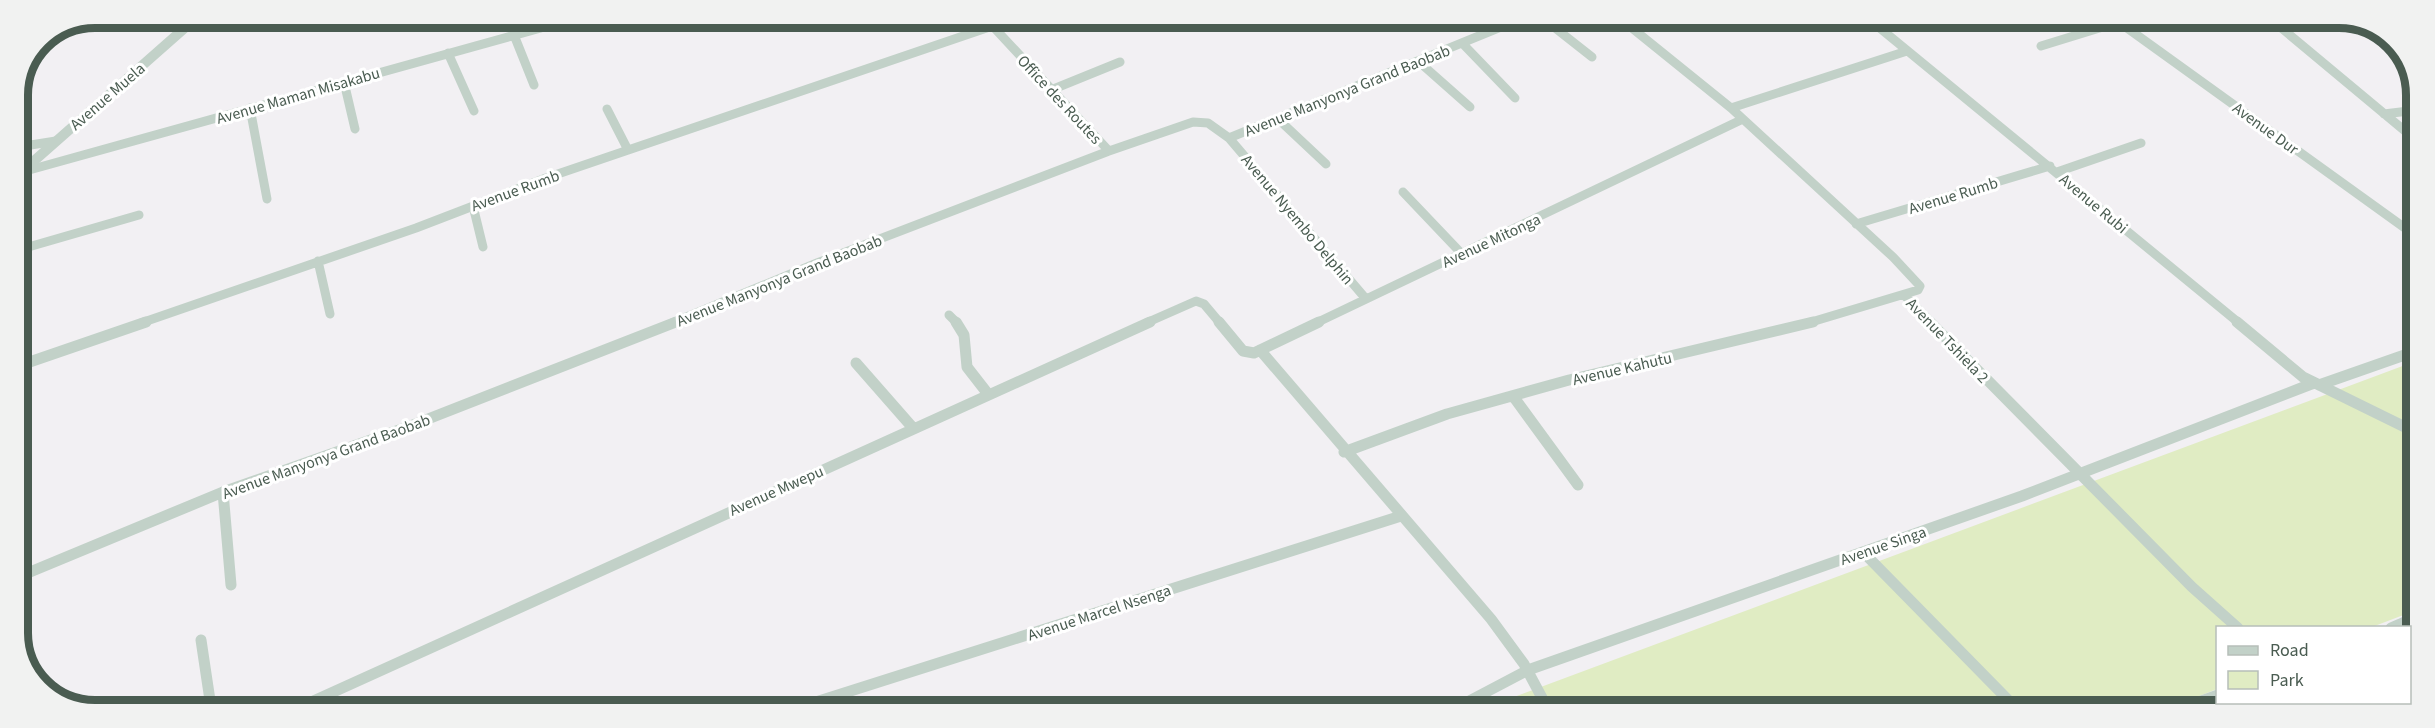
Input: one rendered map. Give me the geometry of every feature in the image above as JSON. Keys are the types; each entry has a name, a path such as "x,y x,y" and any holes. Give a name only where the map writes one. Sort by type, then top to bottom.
{"street":[{"name":"Avenue Muela","path":"28,167 185,28"},
{"name":"Avenue Maman Misakabu","path":"28,172 540,28"},
{"name":"Avenue Rumb","path":"28,362 975,28"},
{"name":"Office des Routes","path":"994,28 1109,151"},
{"name":"Avenue Manyonya Grand Baobab","path":"29,573 223,492 405,428 598,354 817,263 1109,151 1200,121 1208,123 1229,138 1498,28"},
{"path":"1555,28 1592,57"},
{"name":"Avenue Tshiela 2","path":"1632,28 1731,108 1918,283 1918,290 1904,295 2192,587 2237,626"},
{"name":"Avenue Rubi","path":"1880,28 2294,370 2317,384 2406,428"},
{"path":"2042,46 2097,28"},
{"name":"Avenue Dur","path":"2128,28 2406,229"},
{"path":"2281,28 2406,132"},
{"path":"514,35 534,85"},
{"path":"1461,43 1515,98"},
{"path":"1731,108 1907,51"},
{"path":"448,53 474,111"},
{"path":"1418,61 1470,107"},
{"path":"1051,90 1120,63"},
{"path":"345,82 355,129"},
{"path":"250,108 267,199"},
{"path":"607,109 628,150"},
{"path":"2384,114 2406,111"},
{"path":"1277,118 1326,164"},
{"name":"Avenue Mitonga","path":"1260,350 1743,119"},
{"name":"Avenue Nyembo Delphin","path":"1229,138 1366,299"},
{"path":"28,145 56,141"},
{"path":"2053,169 2141,143"},
{"name":"Avenue Rumb","path":"1856,224 2053,169"},
{"path":"1403,192 1462,254"},
{"path":"473,206 483,247"},
{"path":"28,247 139,215"},
{"path":"318,261 330,314"},
{"name":"Avenue Kahutu","path":"1344,452 1447,414 1569,380 1790,329 1904,295"},
{"name":"Avenue Mwepu","path":"316,700 988,394 1196,302 1201,302 1208,308 1239,347 1248,353 1260,350"},
{"path":"949,315 962,326 966,341 964,357 968,370 988,394"},
{"path":"1260,350 1344,452 1472,597 1528,670 1543,700"},
{"name":"Avenue Singa","path":"1471,700 1528,670 2082,476 2317,384 2406,354"},
{"path":"856,363 913,428"},
{"path":"1513,396 1578,485"},
{"path":"223,492 231,585"},
{"name":"Avenue Marcel Nsenga","path":"822,700 1401,516"},
{"path":"1863,552 2008,700"},
{"path":"201,640 210,700"}],"green space":[{"path":"2406,365 2406,614 2375,626 2216,626 2216,689 2189,700 1506,700"}]}
